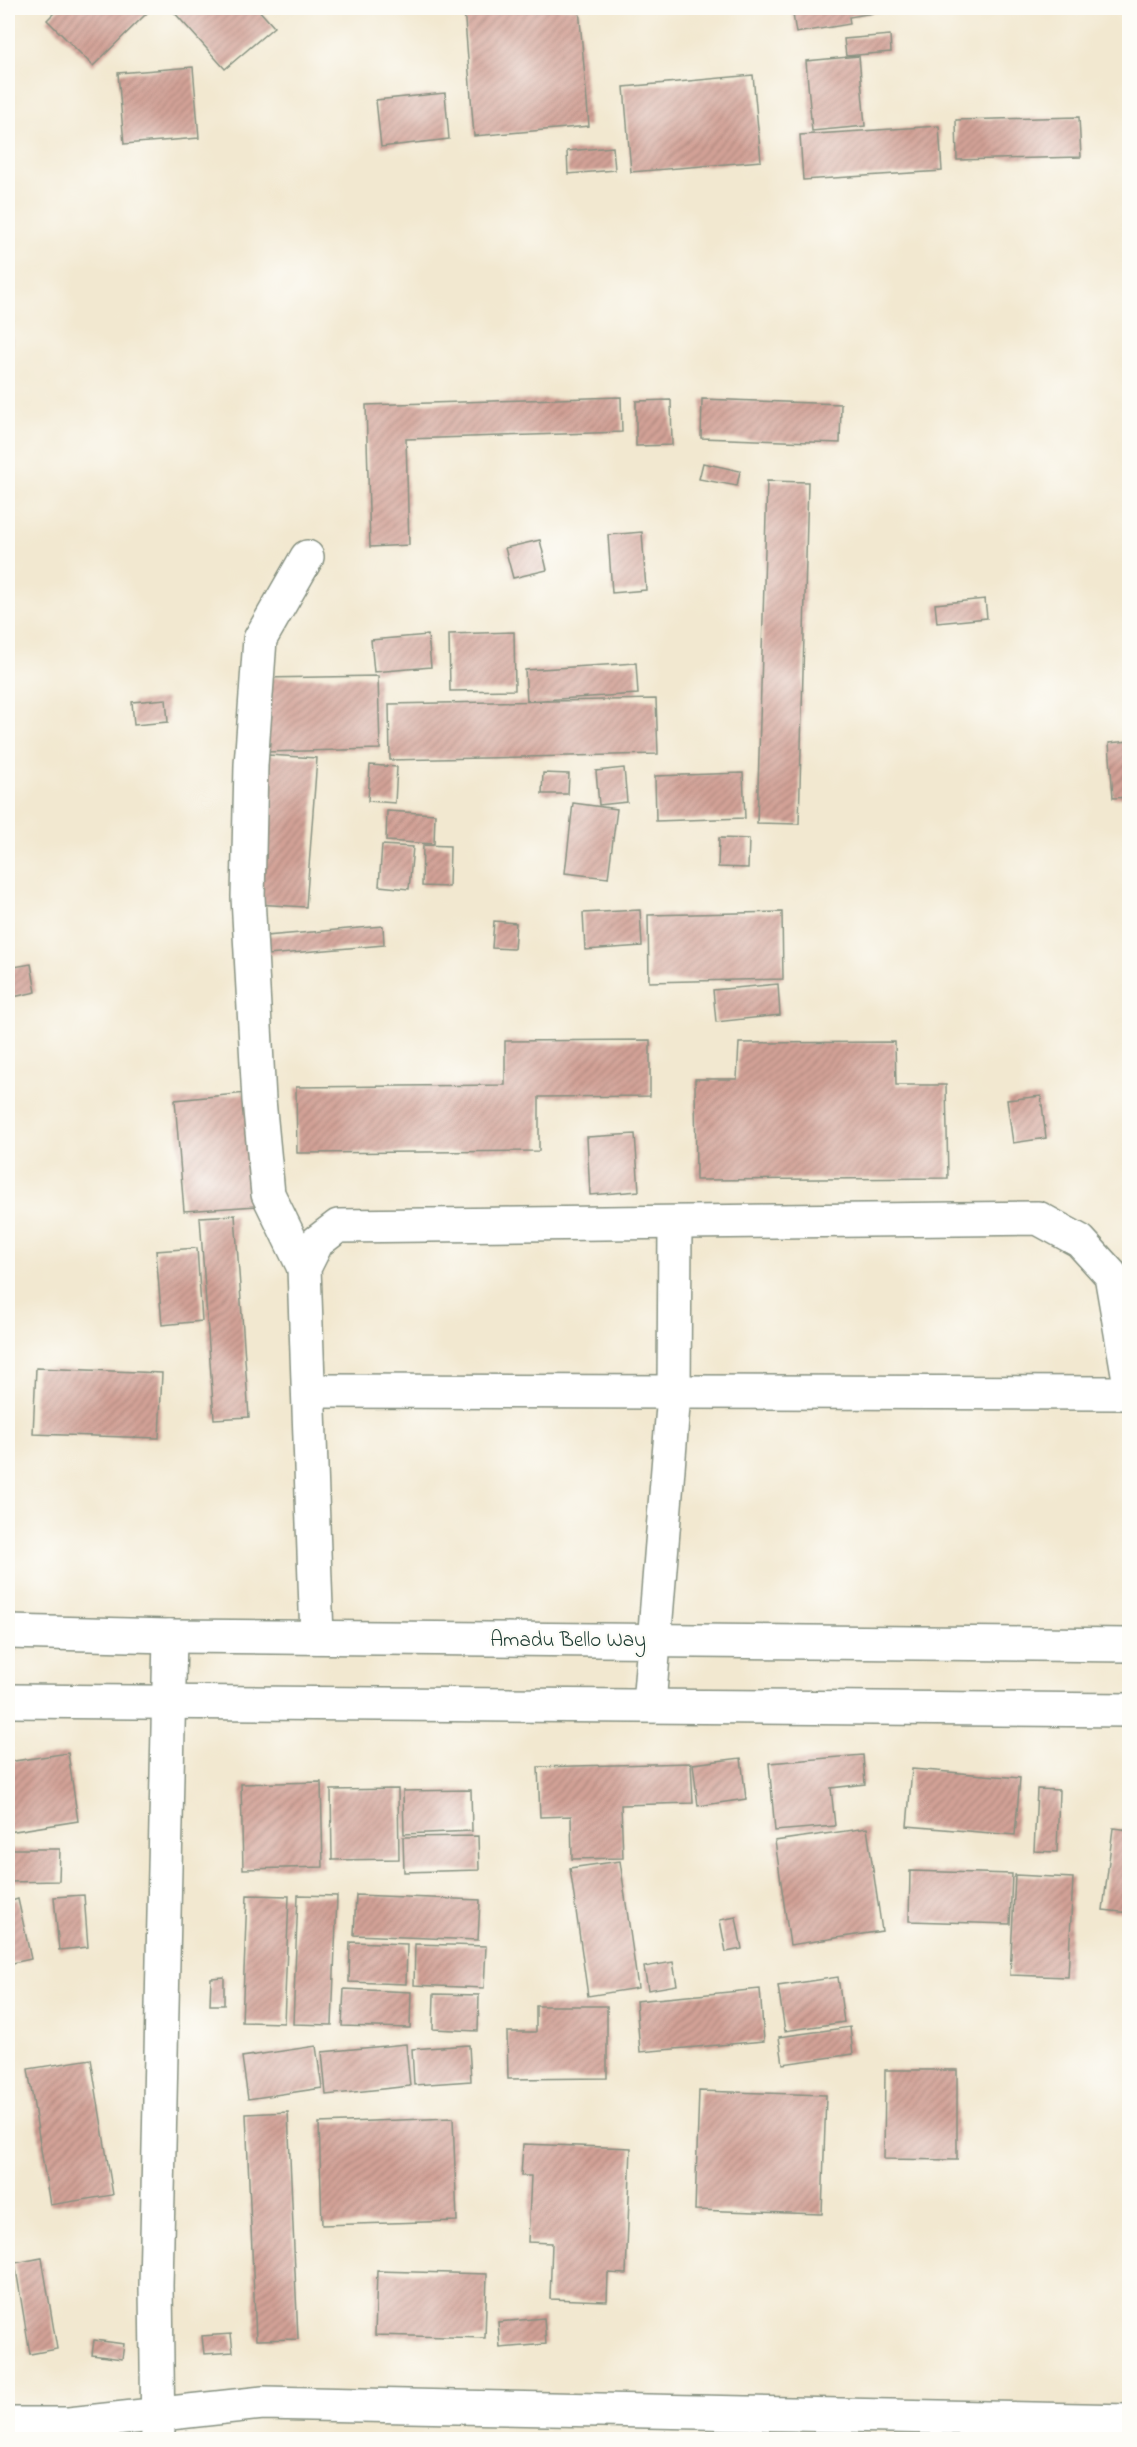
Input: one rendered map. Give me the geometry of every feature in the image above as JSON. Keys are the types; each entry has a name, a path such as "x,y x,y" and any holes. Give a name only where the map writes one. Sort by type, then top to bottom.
{"main road":[{"path":"307,557 260,639 251,765 248,897 259,1100 268,1194 304,1268 317,1637"},
{"path":"304,1268 317,1242 338,1226 675,1224 1038,1218 1080,1241 1111,1275 1130,1385"},
{"path":"649,1705 674,1394 675,1224"},
{"path":"309,1390 674,1394 1130,1393"},
{"name":"Amadu Bello Way","path":"8,1632 170,1636 1130,1645"},
{"path":"157,2428 156,2286 170,1636"},
{"path":"8,1701 1130,1710"},
{"path":"8,2424 157,2428 263,2403 883,2428 1130,2421"}],"building":[{"path":"59,8 143,8 148,12 93,66 47,20"},
{"path":"177,8 257,8 274,27 225,69 173,11"},
{"path":"464,8 579,8 589,126 474,136"},
{"path":"792,8 897,9 849,17 850,24 796,33"},
{"path":"890,35 891,52 846,56 844,39"},
{"path":"859,56 865,126 812,131 806,61"},
{"path":"193,67 199,138 124,144 118,73"},
{"path":"753,75 761,161 631,172 624,87"},
{"path":"445,93 449,139 381,147 376,100"},
{"path":"1079,117 1081,157 957,160 956,120"},
{"path":"939,126 942,171 803,180 800,135"},
{"path":"613,147 615,170 568,174 567,151"},
{"path":"8,299 13,300 10,390 8,390"},
{"path":"621,397 622,432 406,439 409,545 370,547 366,405"},
{"path":"702,399 841,404 840,443 701,438"},
{"path":"671,400 672,445 636,446 636,401"},
{"path":"703,463 740,471 737,486 699,479"},
{"path":"767,481 808,482 799,824 757,823"},
{"path":"642,532 646,590 612,593 608,535"},
{"path":"540,540 547,570 513,578 505,548"},
{"path":"985,599 987,618 937,623 935,604"},
{"path":"514,632 515,690 450,691 449,634"},
{"path":"428,635 431,667 374,672 371,640"},
{"path":"636,663 638,694 527,701 525,670"},
{"path":"378,676 380,749 265,752 263,678"},
{"path":"166,699 168,722 134,725 132,702"},
{"path":"656,699 658,754 390,760 389,704"},
{"path":"1130,741 1130,797 1113,798 1109,743"},
{"path":"268,755 317,758 306,907 256,904"},
{"path":"370,765 397,767 395,803 368,801"},
{"path":"624,768 627,802 599,805 596,771"},
{"path":"543,773 569,774 568,794 542,794"},
{"path":"743,773 745,818 656,821 655,776"},
{"path":"573,803 617,809 608,878 565,873"},
{"path":"387,811 435,814 434,844 386,841"},
{"path":"719,838 749,839 748,868 718,867"},
{"path":"382,845 413,847 409,889 379,886"},
{"path":"423,845 450,846 449,887 422,886"},
{"path":"640,910 642,946 585,950 583,913"},
{"path":"782,912 783,979 649,982 648,915"},
{"path":"494,921 516,923 514,949 492,948"},
{"path":"383,926 384,945 256,956 254,937"},
{"path":"31,964 36,992 13,997 8,968"},
{"path":"778,984 780,1015 716,1022 713,990"},
{"path":"650,1040 650,1096 539,1097 539,1151 297,1153 296,1087 505,1085 505,1041"},
{"path":"895,1042 896,1085 946,1085 948,1178 696,1180 695,1079 737,1079 739,1043"},
{"path":"247,1093 256,1206 184,1211 175,1100"},
{"path":"1041,1096 1046,1138 1013,1143 1007,1100"},
{"path":"635,1134 639,1191 590,1195 587,1137"},
{"path":"235,1215 249,1417 214,1419 200,1217"},
{"path":"197,1248 202,1321 162,1325 156,1251"},
{"path":"36,1368 162,1373 159,1438 33,1434"},
{"path":"68,1753 78,1821 8,1832 8,1762"},
{"path":"863,1755 865,1784 831,1788 835,1826 775,1831 769,1763"},
{"path":"741,1758 746,1799 698,1806 693,1764"},
{"path":"691,1763 693,1803 621,1805 623,1858 572,1859 571,1816 540,1817 538,1767"},
{"path":"912,1769 1020,1778 1015,1835 907,1826"},
{"path":"321,1782 323,1867 243,1869 241,1784"},
{"path":"398,1789 399,1859 332,1860 331,1790"},
{"path":"1037,1789 1059,1790 1057,1852 1034,1851"},
{"path":"471,1790 472,1831 404,1834 403,1791"},
{"path":"867,1828 882,1931 790,1945 775,1841"},
{"path":"1113,1828 1130,1830 1130,1913 1103,1910"},
{"path":"478,1836 479,1870 404,1872 403,1837"},
{"path":"8,1849 60,1849 59,1881 8,1882"},
{"path":"620,1861 638,1988 588,1996 570,1868"},
{"path":"910,1871 1012,1874 1010,1924 909,1921"},
{"path":"1015,1875 1073,1878 1068,1977 1010,1975"},
{"path":"84,1895 88,1947 59,1950 54,1897"},
{"path":"247,1895 289,1896 284,2023 242,2022"},
{"path":"298,1895 337,1896 332,2025 293,2024"},
{"path":"356,1895 480,1900 478,1940 354,1935"},
{"path":"18,1899 31,1959 8,1964 8,1902"},
{"path":"736,1917 742,1949 726,1952 720,1920"},
{"path":"350,1942 407,1944 406,1984 349,1982"},
{"path":"415,1944 486,1946 484,1988 414,1985"},
{"path":"673,1962 677,1985 648,1990 644,1967"},
{"path":"224,1977 224,2005 210,2005 211,1978"},
{"path":"838,1977 844,2022 785,2031 778,1986"},
{"path":"344,1989 411,1992 410,2028 342,2026"},
{"path":"760,1989 764,2041 640,2052 636,2001"},
{"path":"434,1994 479,1995 478,2031 433,2029"},
{"path":"536,2006 607,2006 607,2078 508,2079 507,2032 536,2032"},
{"path":"850,2027 853,2054 783,2064 779,2037"},
{"path":"406,2044 410,2086 326,2095 322,2052"},
{"path":"469,2045 471,2081 414,2085 412,2049"},
{"path":"316,2046 322,2088 248,2099 242,2057"},
{"path":"91,2059 113,2195 50,2205 28,2069"},
{"path":"885,2070 957,2070 957,2160 884,2159"},
{"path":"699,2091 826,2095 822,2214 695,2210"},
{"path":"288,2112 298,2339 256,2340 246,2114"},
{"path":"453,2118 457,2221 322,2225 319,2123"},
{"path":"523,2144 631,2148 626,2274 608,2273 607,2301 550,2299 552,2243 528,2242 531,2176 521,2176"},
{"path":"42,2258 57,2349 30,2354 15,2263"},
{"path":"377,2271 487,2274 485,2338 375,2335"},
{"path":"544,2318 546,2344 500,2348 498,2322"},
{"path":"231,2334 233,2352 204,2354 202,2336"},
{"path":"94,2340 124,2344 122,2359 92,2355"}]}
